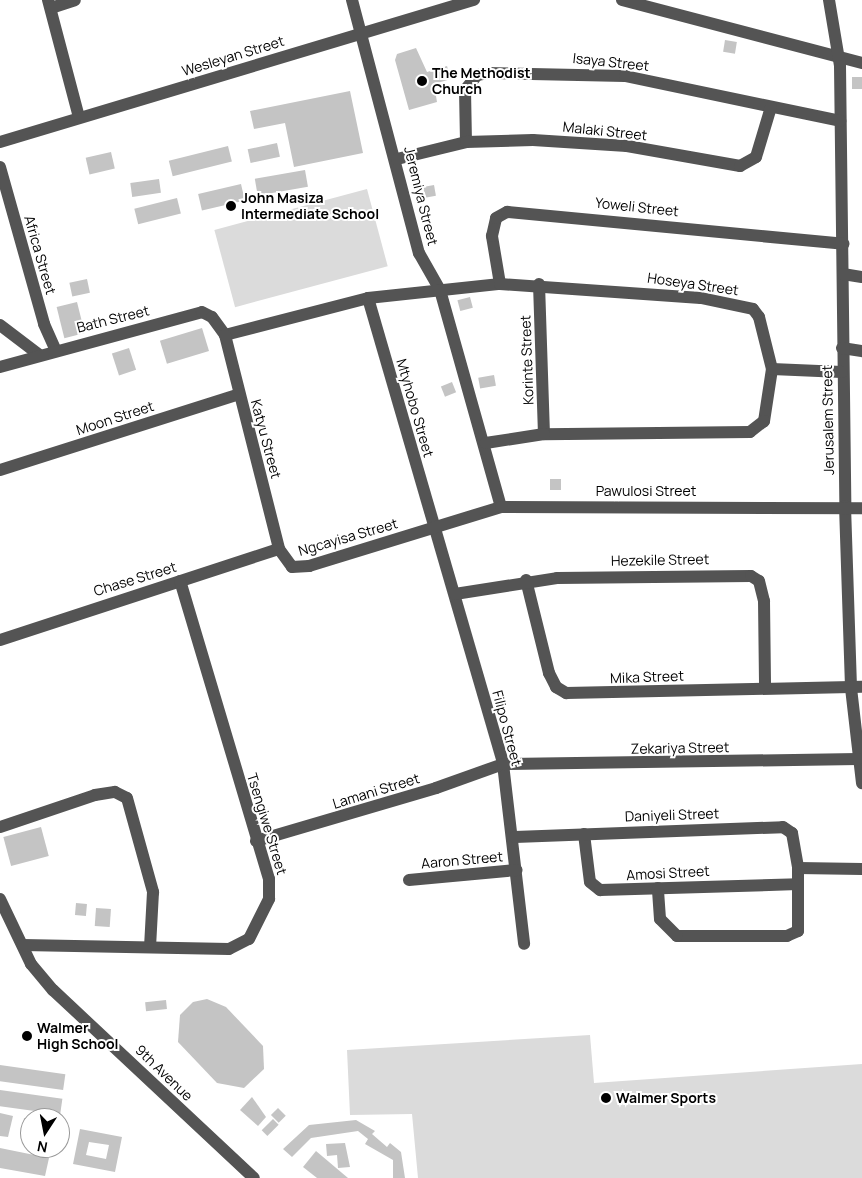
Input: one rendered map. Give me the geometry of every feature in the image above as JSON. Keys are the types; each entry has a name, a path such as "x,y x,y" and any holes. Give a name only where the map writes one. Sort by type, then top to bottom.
{"street":[{"path":"75,0 49,4 79,117"},
{"name":"Jeremiya Street","path":"352,0 397,159 419,253 440,290 486,443 501,507"},
{"name":"Wesleyan Street","path":"0,142 474,0"},
{"path":"622,0 839,54 862,63"},
{"name":"Jerusalem Street","path":"828,0 839,54 845,506 856,687 858,759 862,783"},
{"name":"Isaya Street","path":"466,142 465,90 477,75 488,73 625,76 840,121"},
{"name":"Malaki Street","path":"397,159 466,142 568,141 740,166 756,157 771,107"},
{"name":"Africa Street","path":"0,167 44,324 55,349"},
{"name":"Yoweli Street","path":"500,284 492,236 496,218 507,212 843,244"},
{"path":"843,274 862,277"},
{"name":"Hoseya Street","path":"440,290 500,284 539,284 701,298 753,309 766,334 772,369 764,421 750,432 544,434 486,443"},
{"name":"Korinte Street","path":"539,284 544,434"},
{"path":"225,335 368,298 440,290"},
{"name":"Mtyhobo Street","path":"368,298 432,526"},
{"name":"Bath Street","path":"0,367 55,349 202,312 212,317 225,335"},
{"path":"0,326 38,354"},
{"name":"Katyu Street","path":"225,335 279,549"},
{"path":"842,348 862,351"},
{"path":"772,369 842,372"},
{"name":"Moon Street","path":"0,470 239,394"},
{"name":"Pawulosi Street","path":"432,526 501,507 845,506 862,508"},
{"name":"Ngcayisa Street","path":"279,549 286,563 298,568 432,526"},
{"name":"Filipo Street","path":"432,526 455,594 502,764 515,837 524,944"},
{"name":"Chase Street","path":"0,640 279,549"},
{"name":"Hezekile Street","path":"455,594 526,580 751,576 758,581 764,601 765,688"},
{"name":"Mika Street","path":"526,580 550,673 561,690 592,694 856,687"},
{"name":"Tsengiwe Street","path":"23,945 229,949 249,939 270,893 180,581"},
{"name":"Zekariya Street","path":"502,764 858,759"},
{"name":"Lamani Street","path":"256,841 428,791 502,764"},
{"path":"0,827 95,796 115,792 127,798 153,892 150,947"},
{"name":"Daniyeli Street","path":"515,837 784,827 792,833 798,868 798,931 787,936 677,936 660,919 658,888"},
{"name":"Amosi Street","path":"584,834 594,887 658,888 798,884"},
{"path":"798,868 862,869"},
{"name":"Aaron Street","path":"409,880 517,870"},
{"name":"9th Avenue","path":"0,899 31,964 53,990 250,1175"}],"shaded area":[{"path":"367,189 388,266 235,307 214,230"},
{"name":"Walmer Sports","path":"590,1035 594,1083 862,1064 862,1178 418,1178 412,1114 350,1115 347,1050"}],"building":[{"path":"725,40 737,42 735,54 723,52"},
{"name":"The Methodist Church","path":"416,48 427,72 447,66 451,79 434,84 437,102 409,110 395,60 397,54"},
{"path":"852,77 862,77 862,89 852,89"},
{"path":"350,91 363,153 294,167 285,123 254,129 250,111"},
{"path":"277,143 280,157 251,163 248,149"},
{"path":"228,146 232,162 173,176 169,161"},
{"path":"111,152 115,169 89,174 86,158"},
{"path":"305,170 308,187 258,196 255,179"},
{"path":"159,179 161,193 132,197 130,183"},
{"path":"241,184 245,201 202,210 198,194"},
{"path":"434,185 436,196 425,198 423,187"},
{"path":"177,198 181,214 138,224 134,209"},
{"path":"87,279 90,293 72,296 69,283"},
{"path":"470,297 473,308 460,311 457,300"},
{"path":"77,302 85,333 64,338 57,307"},
{"path":"202,328 209,351 167,364 160,341"},
{"path":"129,348 136,370 119,375 112,354"},
{"path":"494,375 496,386 480,389 478,378"},
{"path":"452,382 456,392 445,397 441,386"},
{"path":"550,479 561,479 561,490 550,490"},
{"path":"41,827 49,856 11,866 3,837"},
{"path":"76,903 87,904 86,916 75,915"},
{"path":"96,908 111,909 110,927 95,926"},
{"path":"207,999 226,1007 263,1046 264,1069 244,1088 217,1083 178,1042 180,1015 193,1002"},
{"path":"166,1000 167,1009 146,1011 145,1002"},
{"path":"0,1065 65,1074 63,1090 0,1081"},
{"path":"0,1090 62,1099 61,1108 20,1109 0,1106"},
{"path":"252,1097 266,1117 258,1126 240,1110"},
{"path":"278,1108 286,1116 279,1123 271,1115"},
{"path":"0,1113 13,1116 8,1137 0,1136"},
{"path":"273,1119 279,1125 267,1136 262,1130"},
{"path":"356,1120 375,1131 372,1134 387,1147 390,1143 401,1152 405,1178 393,1178 393,1160 365,1144 368,1139 358,1131 311,1138 292,1157 283,1149 309,1125"},
{"path":"80,1129 122,1137 115,1172 73,1164","holes":["89,1142 109,1145 106,1159 86,1155"]},
{"path":"345,1143 350,1167 338,1168 337,1155 327,1156 326,1144"},
{"path":"0,1148 20,1152 20,1158 49,1158 45,1176 0,1168"},
{"path":"316,1151 348,1178 317,1178 303,1167"}],"place":[{"name":"The Methodist Church","path":"422,81"},
{"name":"John Masiza Intermediate School","path":"231,206"},
{"name":"Walmer High School","path":"27,1036"},
{"name":"Walmer Sports","path":"606,1098"}]}
